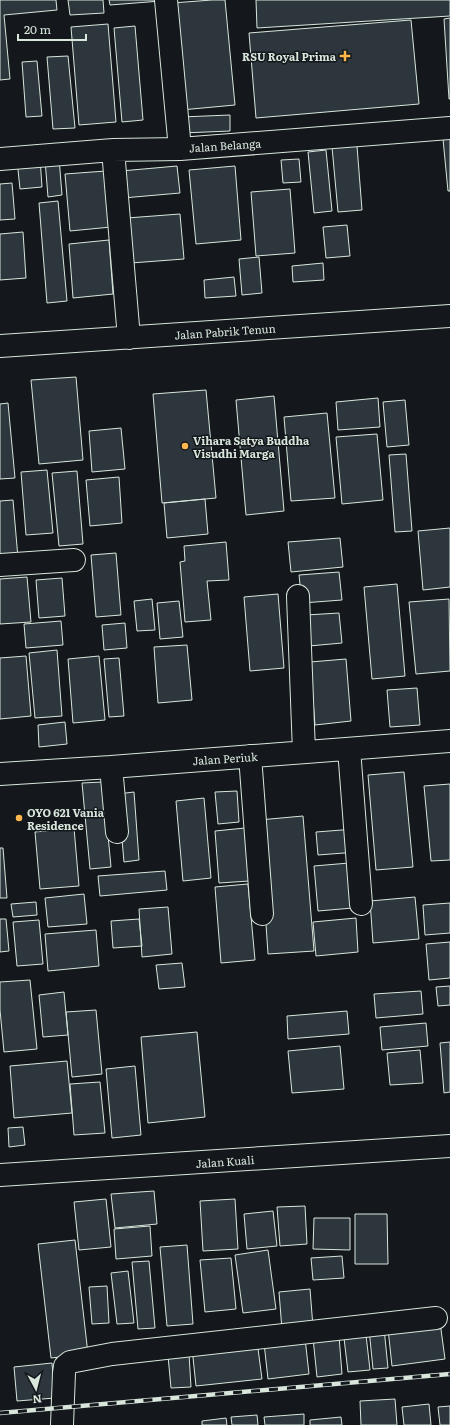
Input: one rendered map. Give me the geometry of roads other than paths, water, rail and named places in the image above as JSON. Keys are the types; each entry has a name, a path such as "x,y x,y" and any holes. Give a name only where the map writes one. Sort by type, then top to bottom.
{"street":[{"path":"166,0 180,149"},
{"name":"Jalan Belanga","path":"0,159 113,150 180,149 450,128"},
{"path":"113,150 129,338"},
{"name":"Jalan Pabrik Tenun","path":"0,346 450,316"},
{"path":"0,565 74,560"},
{"path":"298,596 304,752"},
{"name":"Jalan Periuk","path":"0,774 450,741"},
{"path":"349,749 361,904"},
{"path":"250,756 262,914"},
{"path":"111,767 117,832"},
{"name":"Jalan Kuali","path":"0,1175 450,1146"},
{"path":"62,1425 64,1373 65,1366 70,1362 112,1354 436,1318"}],"railway":[{"path":"0,1413 450,1374"}],"place":[{"name":"RSU Royal Prima","path":"345,56"},
{"name":"Vihara Satya Buddha Visudhi Marga","path":"185,446"},
{"name":"OYO 621 Vania Residence","path":"19,818"}]}
